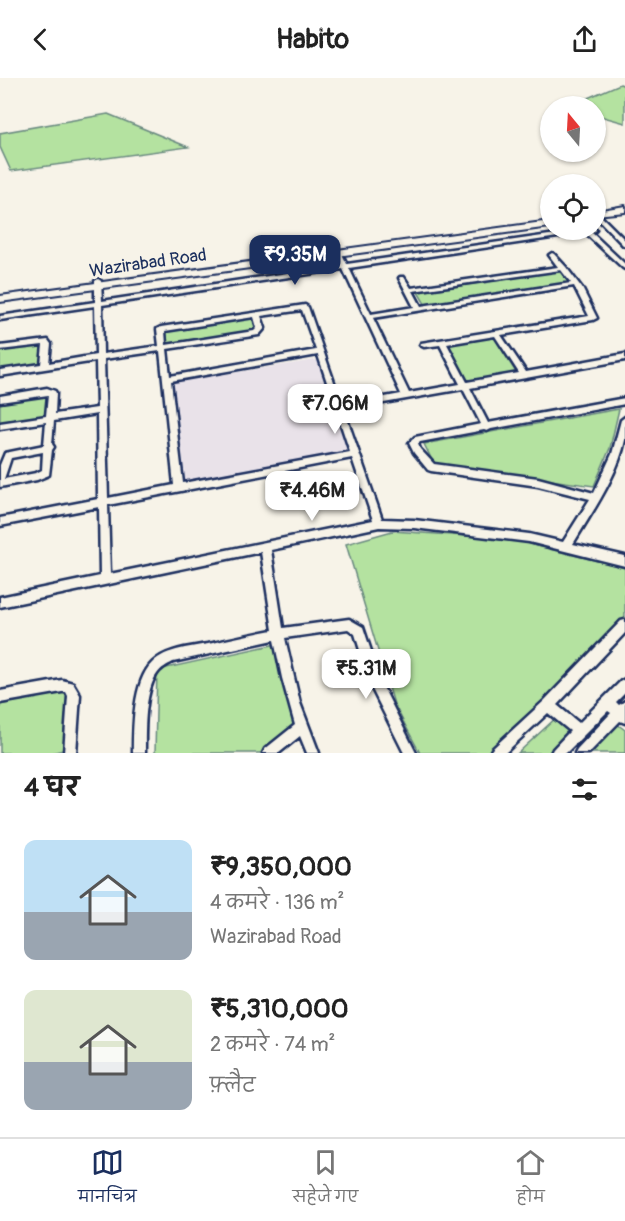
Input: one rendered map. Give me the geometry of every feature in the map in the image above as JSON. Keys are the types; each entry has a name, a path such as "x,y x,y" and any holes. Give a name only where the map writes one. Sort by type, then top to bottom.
{"highway":[{"path":"606,214 625,209"},
{"path":"606,216 625,214"},
{"name":"Wazirabad Road","path":"0,300 540,221"},
{"name":"Wazirabad Road","path":"0,295 339,254 540,225"}],"street":[{"path":"606,226 625,244"},
{"path":"0,318 540,237"},
{"path":"606,238 625,251"},
{"path":"603,240 625,267"},
{"path":"339,254 406,396"},
{"path":"424,345 593,318 576,284 552,255"},
{"path":"409,290 564,268"},
{"path":"402,278 419,309"},
{"path":"98,284 105,579"},
{"path":"369,316 576,284"},
{"path":"179,488 162,348 161,330 163,327 306,307 379,523"},
{"path":"0,374 256,333 261,328 257,314"},
{"path":"497,334 524,375"},
{"path":"0,348 45,342 47,344 45,366"},
{"path":"442,342 487,428"},
{"path":"166,379 321,352"},
{"path":"340,408 625,357"},
{"path":"0,399 50,391 51,418 48,467 42,475 0,483"},
{"path":"596,497 549,484 431,467 413,443 418,439 625,401"},
{"path":"0,426 101,410"},
{"path":"566,546 613,465 625,420"},
{"path":"0,478 8,455 50,447"},
{"path":"0,522 356,454"},
{"path":"0,602 379,523 495,533 566,546 625,561"},
{"path":"265,546 279,634 302,727 313,753"},
{"path":"139,753 145,687 154,668 172,657 279,634 349,624 357,627 380,695 410,753"},
{"path":"496,753 548,705 625,625"},
{"path":"557,753 625,685"},
{"path":"0,697 62,686 69,687 74,695 70,753"},
{"path":"581,753 623,712 607,703"},
{"path":"548,705 579,731"},
{"path":"269,753 302,727"}],"shaded area":[{"path":"321,359 354,452 184,484 173,382"}],"green space":[{"path":"620,84 625,86 625,123 606,118 606,96 592,96"},
{"path":"108,114 188,147 11,171 0,147 0,133"},
{"path":"561,271 571,282 425,304 418,292"},
{"path":"257,317 260,330 168,344 166,330"},
{"path":"494,337 517,374 467,382 447,344"},
{"path":"46,344 44,364 0,371 0,351"},
{"path":"52,393 51,415 0,423 0,401"},
{"path":"619,409 610,448 594,486 434,464 424,444"},
{"path":"392,531 511,539 625,568 625,629 497,753 420,753 394,704 346,544"},
{"path":"277,644 294,727 262,753 155,753 157,670"},
{"path":"70,689 63,750 52,753 0,753 0,705"},
{"path":"558,716 579,736 562,753 518,753"},
{"path":"617,724 625,730 625,753 589,753"}]}
